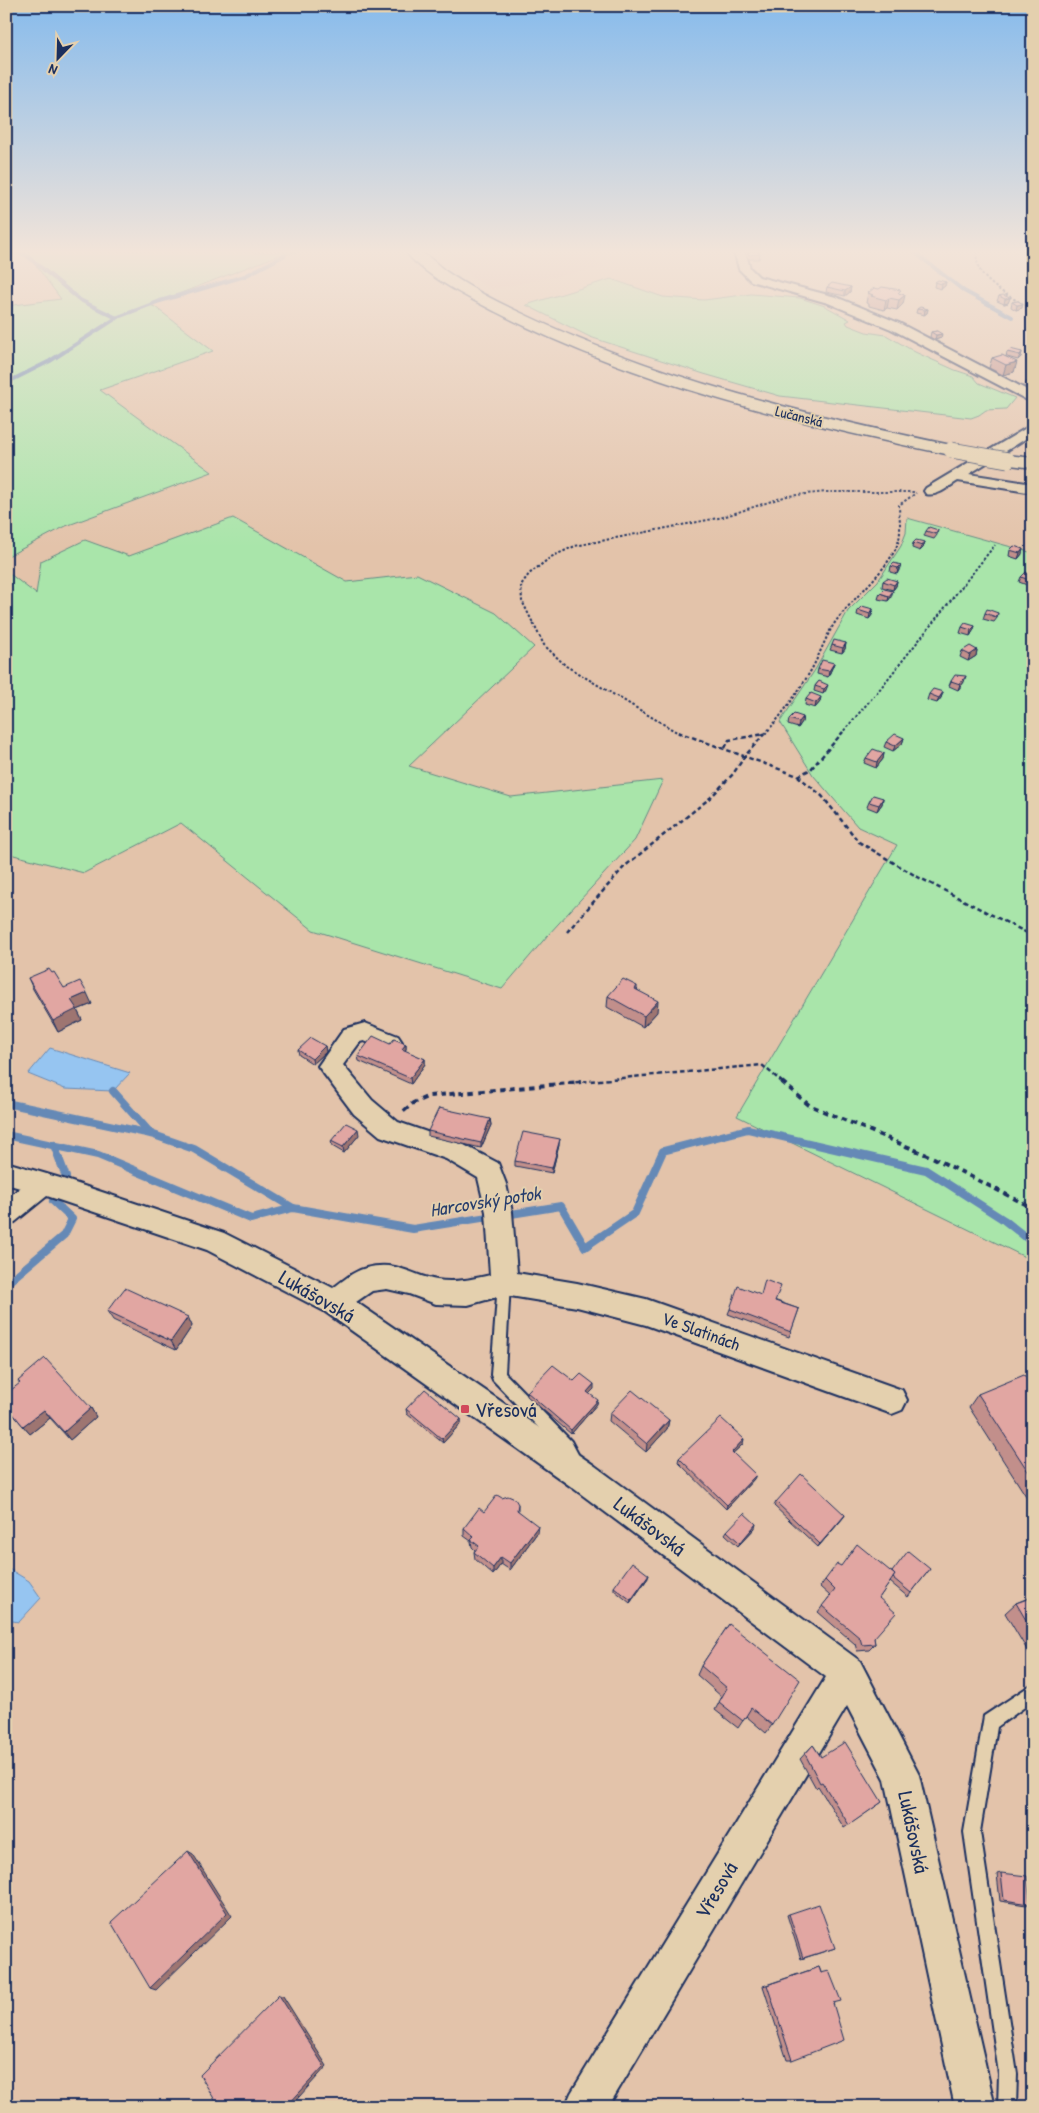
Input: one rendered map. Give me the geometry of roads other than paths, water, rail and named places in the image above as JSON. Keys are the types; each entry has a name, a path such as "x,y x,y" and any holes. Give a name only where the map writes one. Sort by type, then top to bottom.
{"main road":[{"name":"Lučanská","path":"592,350 626,364 713,393 780,412 872,434 951,450 1033,463"}],"street":[{"path":"939,350 1033,400"},
{"path":"931,491 1033,428"},
{"path":"956,476 1033,489"},
{"path":"390,1042 365,1032 352,1035 330,1066 363,1107 389,1129 455,1152 489,1171 496,1191 502,1234 504,1283"},
{"name":"Lukášovská","path":"6,1173 215,1241 334,1302 584,1477 848,1673 902,1775 975,2107"},
{"path":"6,1214 44,1184"},
{"name":"Ve Slatinách","path":"334,1302 366,1280 388,1277 436,1292 468,1293 504,1283 576,1295 646,1312 892,1400"},
{"name":"Vřesová","path":"585,2107 848,1673"}],"lane":[{"path":"504,1283 498,1375 566,1446 584,1477"},
{"path":"1006,2107 1008,2074 972,1832 990,1722 1031,1693"}],"water":[{"path":"50,1048 130,1073 113,1091 65,1089 28,1074"},
{"path":"6,1569 29,1581 41,1598 19,1622 6,1620"}],"waterway":[{"path":"6,383 50,361 68,350"},
{"path":"113,1091 151,1134"},
{"path":"6,1103 151,1134"},
{"name":"Harcovský potok","path":"505,1215 561,1206 585,1247 635,1213 663,1151 748,1129 926,1170 1004,1220 1033,1243"},
{"path":"151,1134 194,1149 293,1208"},
{"name":"Harcovský potok","path":"6,1135 54,1145"},
{"name":"Harcovský potok","path":"54,1145 98,1155 251,1219 293,1208"},
{"path":"54,1145 66,1177"},
{"path":"6,1284 64,1235 72,1219 53,1201"},
{"name":"Harcovský potok","path":"293,1208 413,1229 494,1216"}],"place":[{"name":"Vřesová","path":"465,1409"}]}
